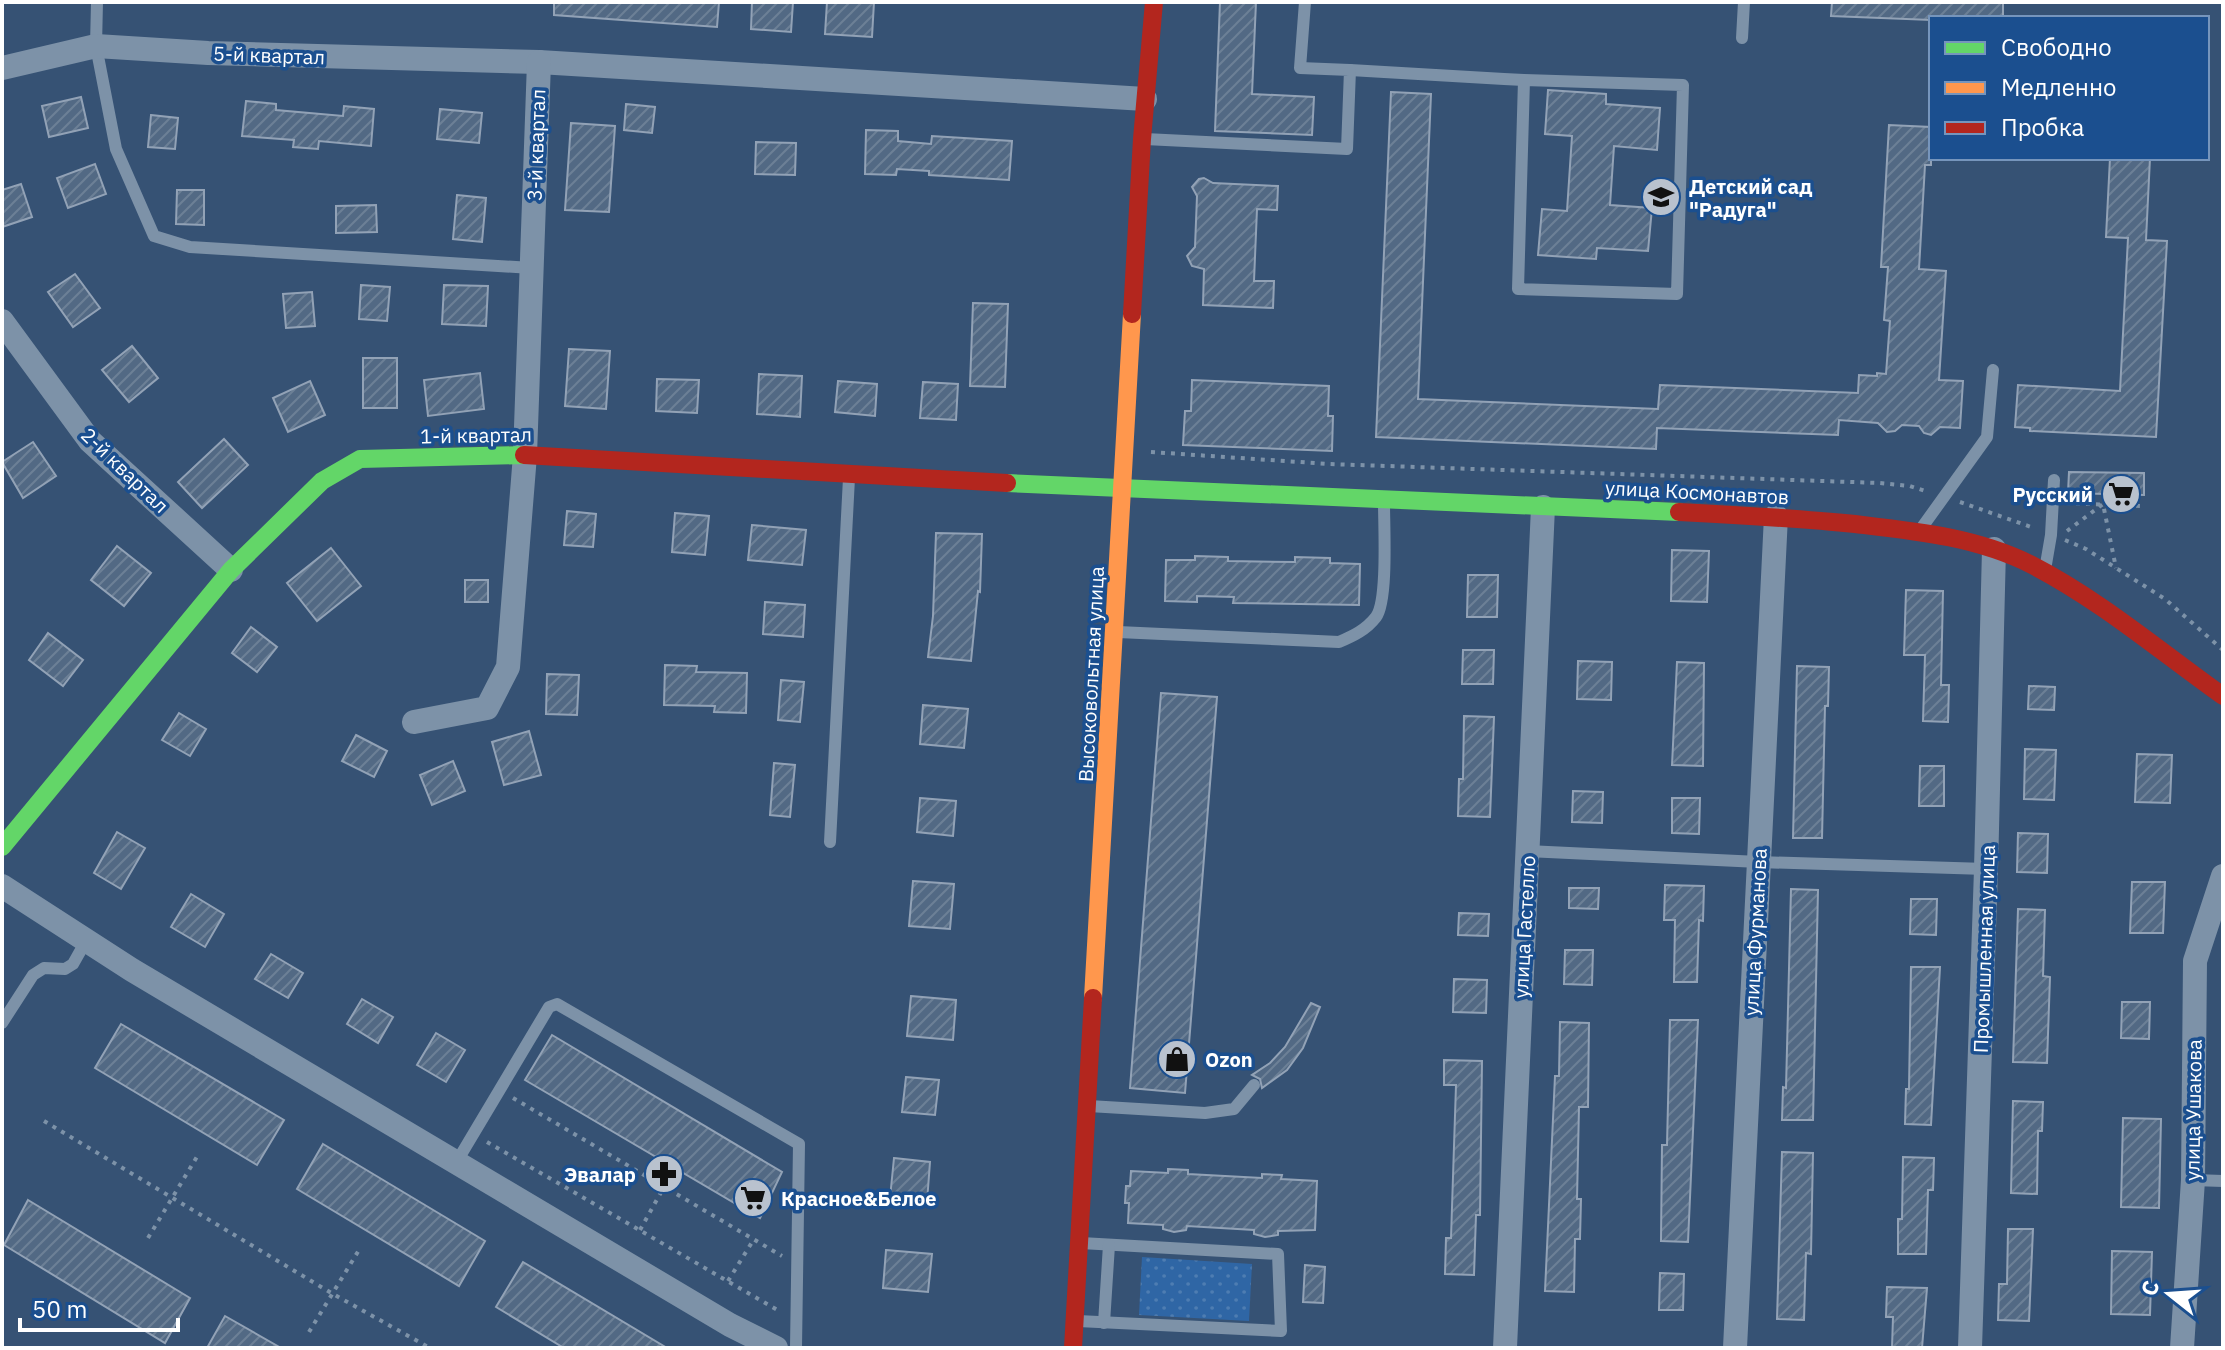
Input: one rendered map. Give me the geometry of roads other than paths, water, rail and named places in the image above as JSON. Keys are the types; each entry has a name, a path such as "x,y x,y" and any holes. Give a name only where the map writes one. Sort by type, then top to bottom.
{"street":[{"name":"Высоковольтная улица","path":"1073,1348 1142,139 1154,2"},
{"name":"5-й квартал","path":"2,68 96,46 208,53 539,62"},
{"name":"3-й квартал","path":"414,722 487,708 508,667 525,455 539,62 1145,99"},
{"name":"2-й квартал","path":"2,321 90,441 231,570"},
{"name":"1-й квартал","path":"2,847 231,570 322,481 360,459 525,455 1122,490"},
{"name":"улица Космонавтов","path":"1122,490 1776,516 1920,531 1994,549 2045,573 2075,590 2223,696"},
{"name":"улица Гастелло","path":"1505,1348 1543,507"},
{"name":"улица Фурманова","path":"1735,1348 1776,516"},
{"name":"Промышленная улица","path":"1970,1348 1994,549"},
{"name":"улица Ушакова","path":"2182,1348 2193,1180 2195,961 2223,877"},
{"path":"2,886 132,970 730,1325 776,1348"}],"lane":[{"path":"97,2 96,46 116,149 154,236 190,247 532,268"},
{"path":"1305,2 1300,68 1683,85 1677,294 1518,289 1524,80"},
{"path":"1742,38 1744,2"},
{"path":"1142,139 1347,149 1350,70"},
{"path":"1920,531 1987,437 1993,370"},
{"path":"830,842 849,474"},
{"path":"2045,573 2054,480"},
{"path":"1115,632 1339,642 1360,633 1378,615 1383,590 1385,501"},
{"path":"1527,851 1986,869"},
{"path":"2,1023 33,975 44,968 65,969 73,964 86,941"},
{"path":"456,1163 549,1007 557,1004 799,1144 796,1348"},
{"path":"1089,1106 1205,1113 1234,1109 1254,1085"},
{"path":"2193,1180 2223,1181"},
{"path":"1075,1321 1281,1331 1278,1254 1079,1243"},
{"path":"1104,1323 1109,1245"}],"place":[{"name":"Детский сад \"Радуга\"","path":"1661,197"},
{"name":"Русский","path":"2121,494"},
{"name":"Ozon","path":"1177,1059"},
{"name":"Эвалар","path":"664,1174"},
{"name":"Красное&Белое","path":"753,1198"}]}
